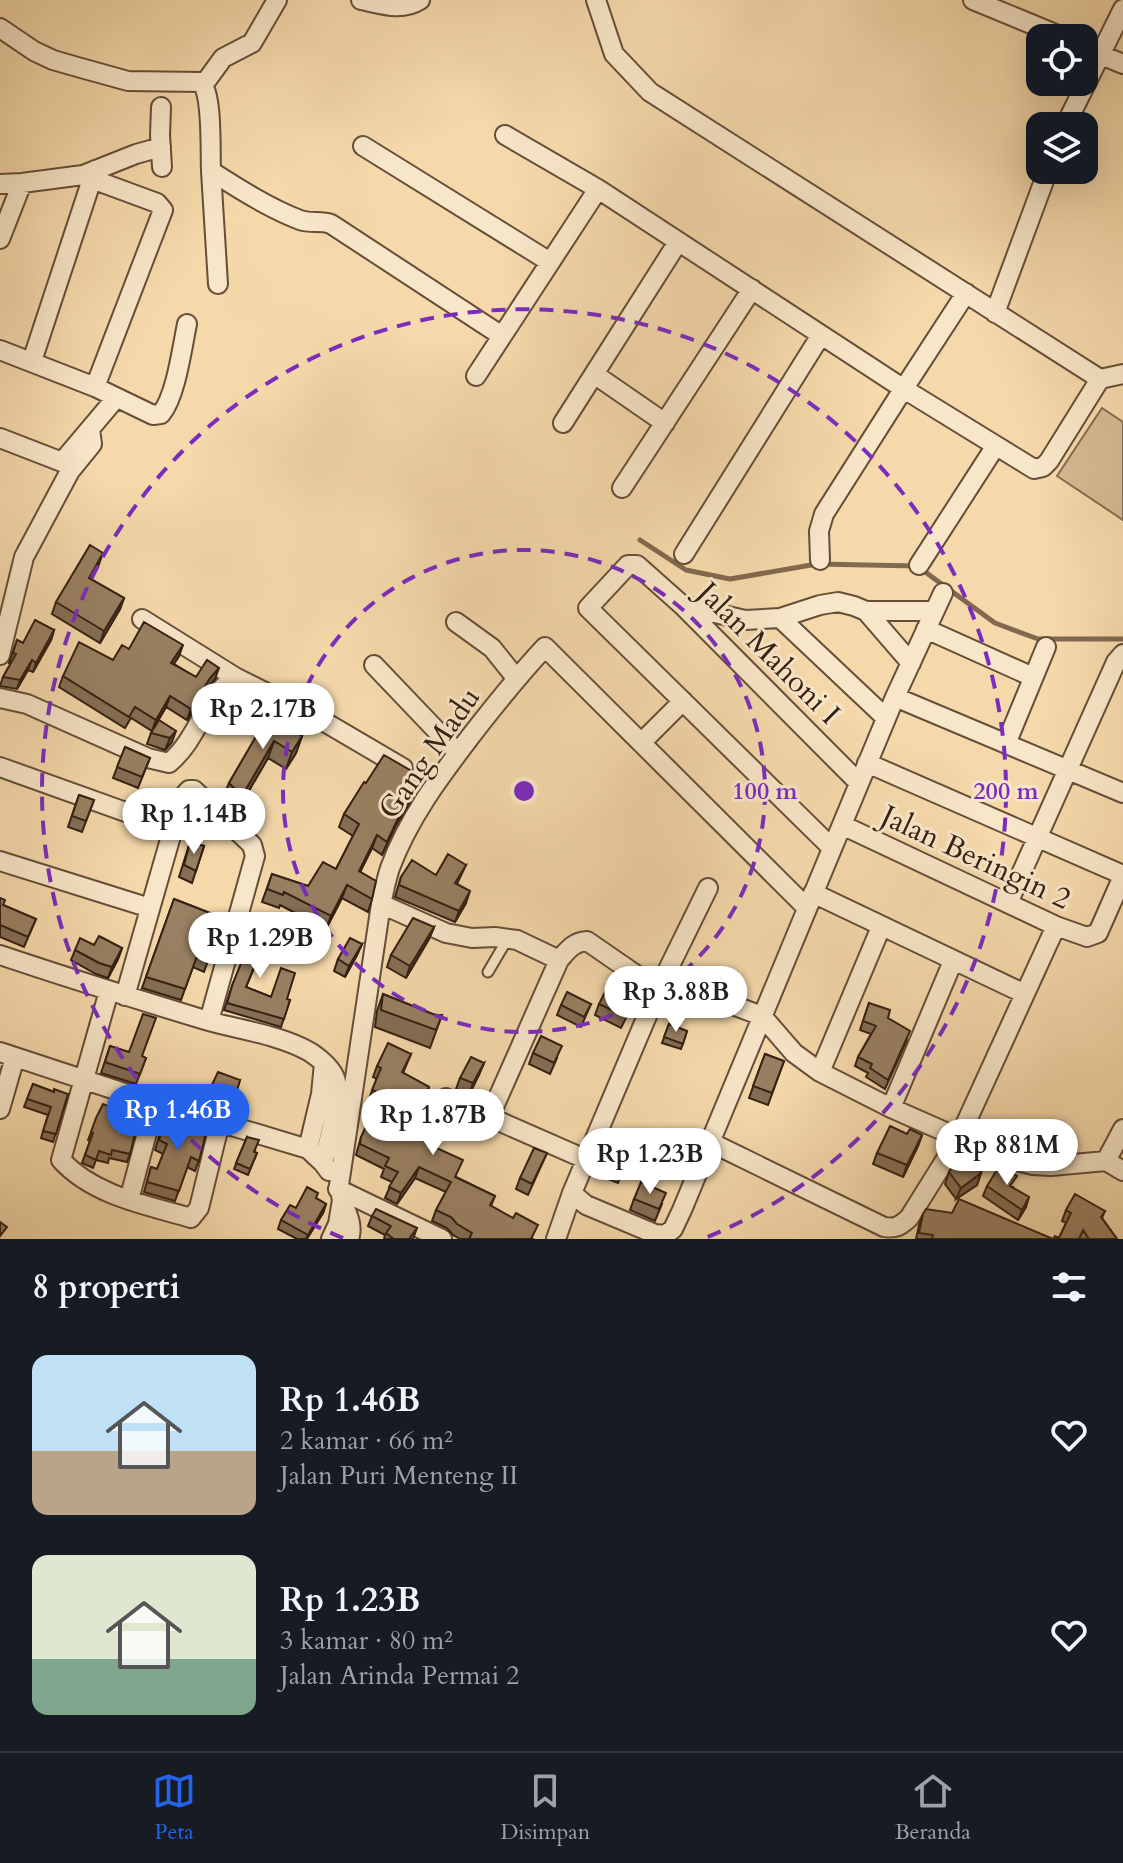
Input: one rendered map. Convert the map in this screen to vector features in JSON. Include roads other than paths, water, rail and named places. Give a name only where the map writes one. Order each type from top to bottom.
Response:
[{"type":"street","points":[[202,83],[223,58],[252,43],[277,0]]},
{"type":"street","points":[[372,1],[398,8],[420,0]]},
{"type":"street","points":[[596,0],[614,54],[650,92],[1100,379],[1123,374]]},
{"type":"street","points":[[973,0],[1031,24]]},
{"type":"street","points":[[1098,44],[1123,9]]},
{"type":"street","points":[[0,28],[53,60],[128,81],[202,83]]},
{"type":"street","points":[[1098,54],[1123,64]]},
{"type":"street","points":[[202,83],[208,102],[218,284]]},
{"type":"street","points":[[161,107],[162,167]]},
{"type":"street","points":[[505,135],[598,189],[904,389],[1034,469],[1043,467],[1049,461],[1100,379]]},
{"type":"street","points":[[363,146],[550,262]]},
{"type":"street","points":[[32,361],[94,175],[136,154],[161,147]]},
{"type":"street","points":[[211,171],[297,219],[331,224],[502,336]]},
{"type":"street","points":[[0,184],[94,175],[157,203],[163,210],[95,387]]},
{"type":"street","points":[[0,239],[22,183]]},
{"type":"street","points":[[995,313],[1043,184]]},
{"type":"street","points":[[476,376],[598,189]]},
{"type":"street","points":[[563,423],[678,242]]},
{"type":"street","points":[[622,488],[752,289]]},
{"type":"street","points":[[820,560],[819,531],[824,514],[966,293]]},
{"type":"street","points":[[0,350],[95,387],[153,415],[161,414],[171,394],[187,324]]},
{"type":"street","points":[[684,554],[821,335]]},
{"type":"street","points":[[594,374],[665,423]]},
{"type":"street","points":[[0,438],[62,462],[116,398]]},
{"type":"street","points":[[0,655],[24,557],[70,471],[92,444],[90,429]]},
{"type":"street","points":[[919,565],[995,447]]},
{"type":"street","name":"Jalan Mahoni I","points":[[683,701],[588,608],[628,565],[637,565],[682,605],[859,783]]},
{"type":"street","points":[[572,1193],[586,1205],[655,1234],[665,1235],[673,1229],[886,718],[943,593]]},
{"type":"street","points":[[682,605],[745,620],[780,618],[838,602],[866,611],[930,620],[1033,677]]},
{"type":"street","points":[[866,611],[911,663]]},
{"type":"street","points":[[780,618],[886,718]]},
{"type":"street","points":[[142,619],[235,677],[323,721],[433,786]]},
{"type":"street","points":[[456,622],[492,648],[516,678]]},
{"type":"street","name":"Gang Madu","points":[[331,1239],[338,1224],[340,1191],[381,904],[389,871],[417,811],[516,678],[545,647],[642,742]]},
{"type":"street","points":[[1006,744],[1046,647]]},
{"type":"street","points":[[1008,903],[1066,770],[1116,662],[1123,654]]},
{"type":"street","points":[[374,665],[458,753]]},
{"type":"street","points":[[0,698],[27,704],[148,758],[169,763],[194,734],[217,693],[235,677]]},
{"type":"street","points":[[895,697],[1123,793]]},
{"type":"street","points":[[832,848],[683,701],[642,742],[810,900],[881,927],[1025,994]]},
{"type":"street","points":[[867,763],[1123,876]]},
{"type":"street","points":[[0,767],[173,829]]},
{"type":"street","points":[[209,1021],[255,856],[252,845],[194,790],[189,790],[173,829],[150,908],[85,1079],[61,1160],[100,1188],[191,1218],[197,1214],[220,1122]]},
{"type":"street","name":"Jalan Beringin 2","points":[[842,825],[1056,926],[1087,937],[1098,933],[1123,876]]},
{"type":"street","points":[[0,861],[150,908]]},
{"type":"street","points":[[556,1239],[585,1159],[661,985],[708,888]]},
{"type":"street","points":[[381,904],[446,933],[472,938],[508,938],[528,944],[559,960]]},
{"type":"street","points":[[710,1142],[884,1227],[900,1227],[909,1218],[959,1138],[1056,926]]},
{"type":"street","points":[[820,1072],[881,927]]},
{"type":"street","points":[[489,1118],[559,960],[572,945],[587,941],[661,985],[762,1016],[794,1053],[820,1072],[959,1138],[1033,1165],[1106,1161],[1123,1171]]},
{"type":"street","points":[[0,955],[209,1021],[284,1041],[309,1052],[324,1063],[335,1077],[337,1088],[323,1163]]},
{"type":"street","points":[[891,1108],[953,961]]},
{"type":"street","points":[[367,994],[389,1003]]},
{"type":"street","points":[[0,1109],[7,1055],[308,1149],[323,1163],[340,1191],[350,1220],[349,1239]]},
{"type":"street","points":[[308,1149],[321,1094],[324,1063]]},
{"type":"street","points":[[446,1098],[585,1159]]},
{"type":"street","points":[[129,1200],[155,1103]]},
{"type":"street","points":[[1106,1161],[1123,1129]]},
{"type":"street","points":[[340,1191],[442,1239]]},
{"type":"lane","points":[[488,972],[508,938]]},
{"type":"waterway","points":[[640,540],[686,570],[730,579],[817,564],[917,566],[995,623],[1038,639],[1123,639]]}]
